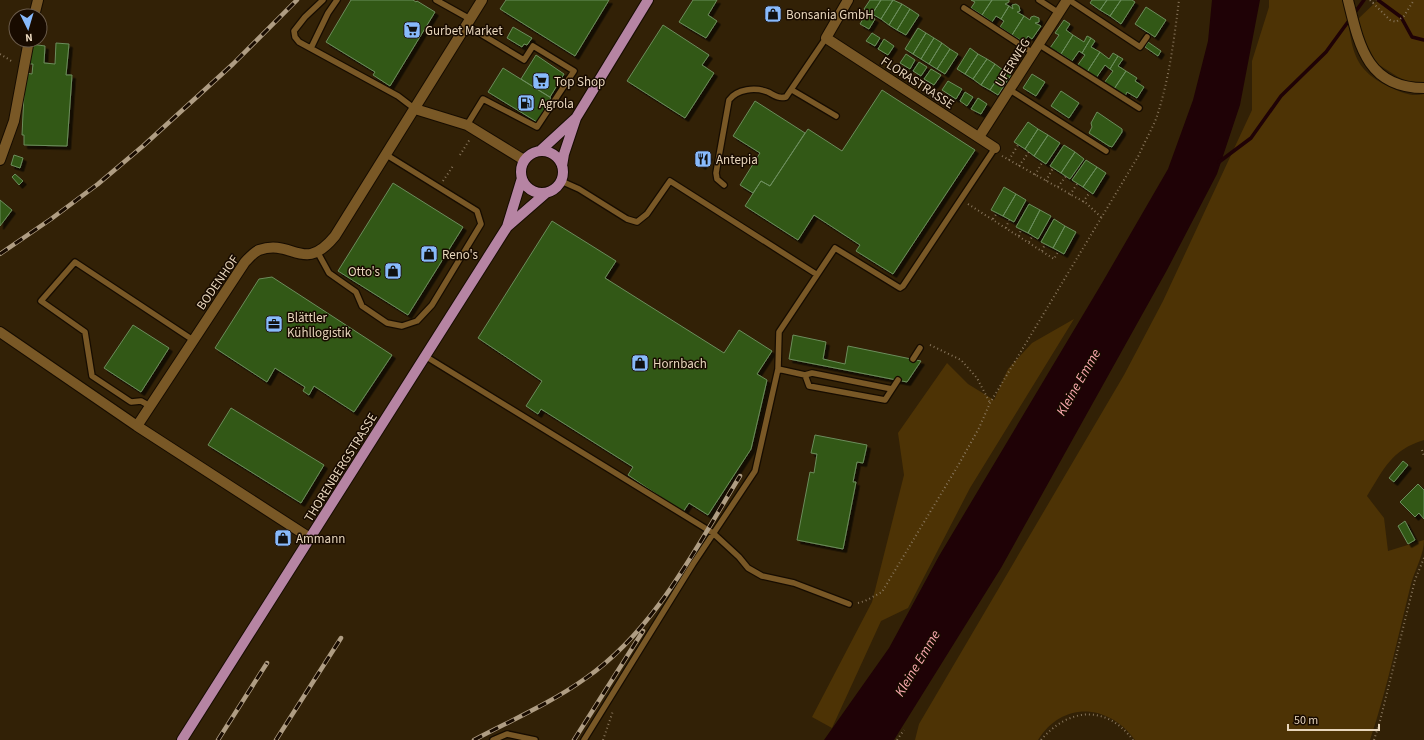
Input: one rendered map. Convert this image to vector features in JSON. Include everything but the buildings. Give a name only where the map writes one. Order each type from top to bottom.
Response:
[{"type":"main road","points":[[576,118],[540,151],[528,155],[524,160],[521,170],[522,178],[531,189],[537,192],[546,193],[557,187],[561,181],[564,154],[576,118],[648,0]]},
{"type":"main road","points":[[540,151],[552,153],[558,157],[562,166]]},
{"type":"main road","name":"THORENBERGSTRASSE","points":[[182,740],[507,227],[522,178]]},
{"type":"main road","name":"THORENBERGSTRASSE","points":[[507,227],[546,193]]},
{"type":"street","points":[[318,253],[324,249],[335,236],[482,0]]},
{"type":"street","points":[[826,38],[848,0]]},
{"type":"street","name":"UFERWEG","points":[[979,138],[1038,44],[1068,0]]},
{"type":"street","points":[[1348,1],[1364,56],[1377,72],[1398,85],[1424,88]]},
{"type":"street","name":"FLORASTRASSE","points":[[826,38],[994,149]]},
{"type":"street","points":[[0,160],[14,121],[27,48]]},
{"type":"street","points":[[415,109],[467,125],[524,160]]},
{"type":"street","name":"BODENHOF","points":[[137,426],[245,262],[258,251],[274,248],[301,254],[318,253]]},
{"type":"street","points":[[0,332],[137,426],[310,538]]},
{"type":"lane","points":[[323,0],[301,21],[294,31],[295,37],[299,42],[398,96],[415,109]]},
{"type":"lane","points":[[311,48],[328,13],[337,0]]},
{"type":"lane","points":[[436,0],[524,60],[534,46],[574,71],[537,127],[483,99],[467,125]]},
{"type":"lane","points":[[1040,0],[1059,13]]},
{"type":"lane","points":[[1068,0],[1140,47],[1147,37]]},
{"type":"lane","points":[[964,8],[1033,53]]},
{"type":"lane","points":[[724,185],[717,180],[716,174],[729,100],[734,93],[744,90],[766,91],[780,99],[786,98],[826,38]]},
{"type":"lane","points":[[1038,44],[1139,108]]},
{"type":"lane","points":[[792,90],[836,116]]},
{"type":"lane","points":[[1010,90],[1106,151]]},
{"type":"lane","points":[[584,740],[713,533],[755,471],[778,369],[779,332],[816,274],[836,248],[900,288],[994,149]]},
{"type":"lane","points":[[318,253],[328,273],[356,292],[362,306],[387,323],[402,326],[417,321],[432,305],[481,224],[478,212],[385,154]]},
{"type":"lane","points":[[561,181],[579,189],[627,219],[638,222],[647,214],[670,181],[816,274]]},
{"type":"lane","points":[[150,406],[141,401],[131,402],[92,376],[85,332],[41,301],[75,262],[193,340]]},
{"type":"lane","points":[[913,359],[920,348]]},
{"type":"lane","points":[[425,356],[713,533],[739,557],[748,568],[762,576],[794,583],[849,604]]},
{"type":"lane","points":[[778,369],[805,375],[812,373],[892,389]]},
{"type":"lane","points":[[805,375],[809,386],[885,400],[898,380]]},
{"type":"lane","points":[[493,740],[507,734],[535,740]]},
{"type":"path","points":[[849,604],[865,601],[882,592],[959,464],[979,428],[990,404],[1139,156],[1156,119],[1174,47],[1179,0]]},
{"type":"path","points":[[1373,1],[1390,20],[1396,22],[1400,21],[1414,0]]},
{"type":"path","points":[[0,54],[23,68]]},
{"type":"path","points":[[460,155],[470,139]]},
{"type":"path","points":[[1009,160],[1018,145]]},
{"type":"path","points":[[994,149],[1019,166],[1083,202],[1101,217]]},
{"type":"path","points":[[1019,166],[1029,152]]},
{"type":"path","points":[[1035,175],[1043,161]]},
{"type":"path","points":[[442,182],[453,166]]},
{"type":"path","points":[[1046,181],[1053,168]]},
{"type":"path","points":[[1058,187],[1066,176]]},
{"type":"path","points":[[1070,194],[1077,184]]},
{"type":"path","points":[[1083,202],[1090,192]]},
{"type":"path","points":[[960,199],[1054,259],[1058,252]]},
{"type":"path","points":[[993,219],[997,213]]},
{"type":"path","points":[[1006,228],[1009,220]]},
{"type":"path","points":[[1019,236],[1021,229]]},
{"type":"path","points":[[1029,242],[1033,236]]},
{"type":"path","points":[[1042,251],[1045,244]]},
{"type":"path","points":[[930,345],[961,360],[977,378],[990,404]]},
{"type":"path","points":[[1422,450],[1424,456]]},
{"type":"path","points":[[1374,740],[1416,580],[1424,558]]},
{"type":"path","points":[[1041,740],[1051,728],[1070,717],[1084,714],[1099,716],[1118,725],[1132,740]]},
{"type":"path","points":[[897,740],[903,731]]},
{"type":"shaded area","points":[[1269,0],[1343,0],[1354,52],[1366,71],[1377,80],[1392,88],[1412,95],[1424,94],[1424,440],[1413,444],[1396,455],[1384,469],[1367,496],[1384,518],[1388,551],[1424,540],[1424,546],[1411,584],[1387,682],[1370,740],[1135,740],[1124,728],[1112,719],[1099,714],[1086,712],[1073,713],[1060,718],[1048,727],[1038,740],[915,740],[919,724],[1124,375],[1163,301],[1252,110],[1252,61],[1269,7]]},
{"type":"shaded area","points":[[1378,0],[1424,0],[1424,82],[1411,83],[1398,77],[1373,61],[1364,42],[1358,19]]},
{"type":"shaded area","points":[[1074,319],[970,488],[908,608],[881,621],[832,728],[812,717],[872,602],[904,475],[898,433],[947,363],[968,384],[994,400],[1008,369],[1032,343]]},
{"type":"water","name":"Kleine Emme","points":[[1212,0],[1260,0],[1240,105],[1217,174],[1167,270],[1001,568],[894,740],[824,740],[889,648],[939,556],[1102,283],[1168,169],[1193,100],[1208,41]]},
{"type":"waterway","points":[[1219,162],[1251,138],[1281,96],[1326,52],[1364,0]]},
{"type":"waterway","points":[[1378,0],[1401,17],[1412,37],[1424,40]]},
{"type":"railway","points":[[0,254],[98,184],[143,146],[233,64],[297,0]]},
{"type":"railway","points":[[474,740],[531,711],[573,687],[611,658],[633,636],[673,585],[740,476]]},
{"type":"railway","points":[[574,740],[643,631]]},
{"type":"railway","points":[[276,740],[341,638]]},
{"type":"railway","points":[[218,740],[267,663]]},
{"type":"place","name":"Bonsania GmbH","points":[[773,14]]},
{"type":"place","name":"Gurbet Market","points":[[412,30]]},
{"type":"place","name":"Top Shop","points":[[541,81]]},
{"type":"place","name":"Agrola","points":[[526,103]]},
{"type":"place","name":"Antepia","points":[[703,159]]},
{"type":"place","name":"Reno's","points":[[429,254]]},
{"type":"place","name":"Otto's","points":[[393,271]]},
{"type":"place","name":"Blättler Kühllogistik","points":[[274,324]]},
{"type":"place","name":"Hornbach","points":[[640,363]]},
{"type":"place","name":"Ammann","points":[[283,538]]}]
